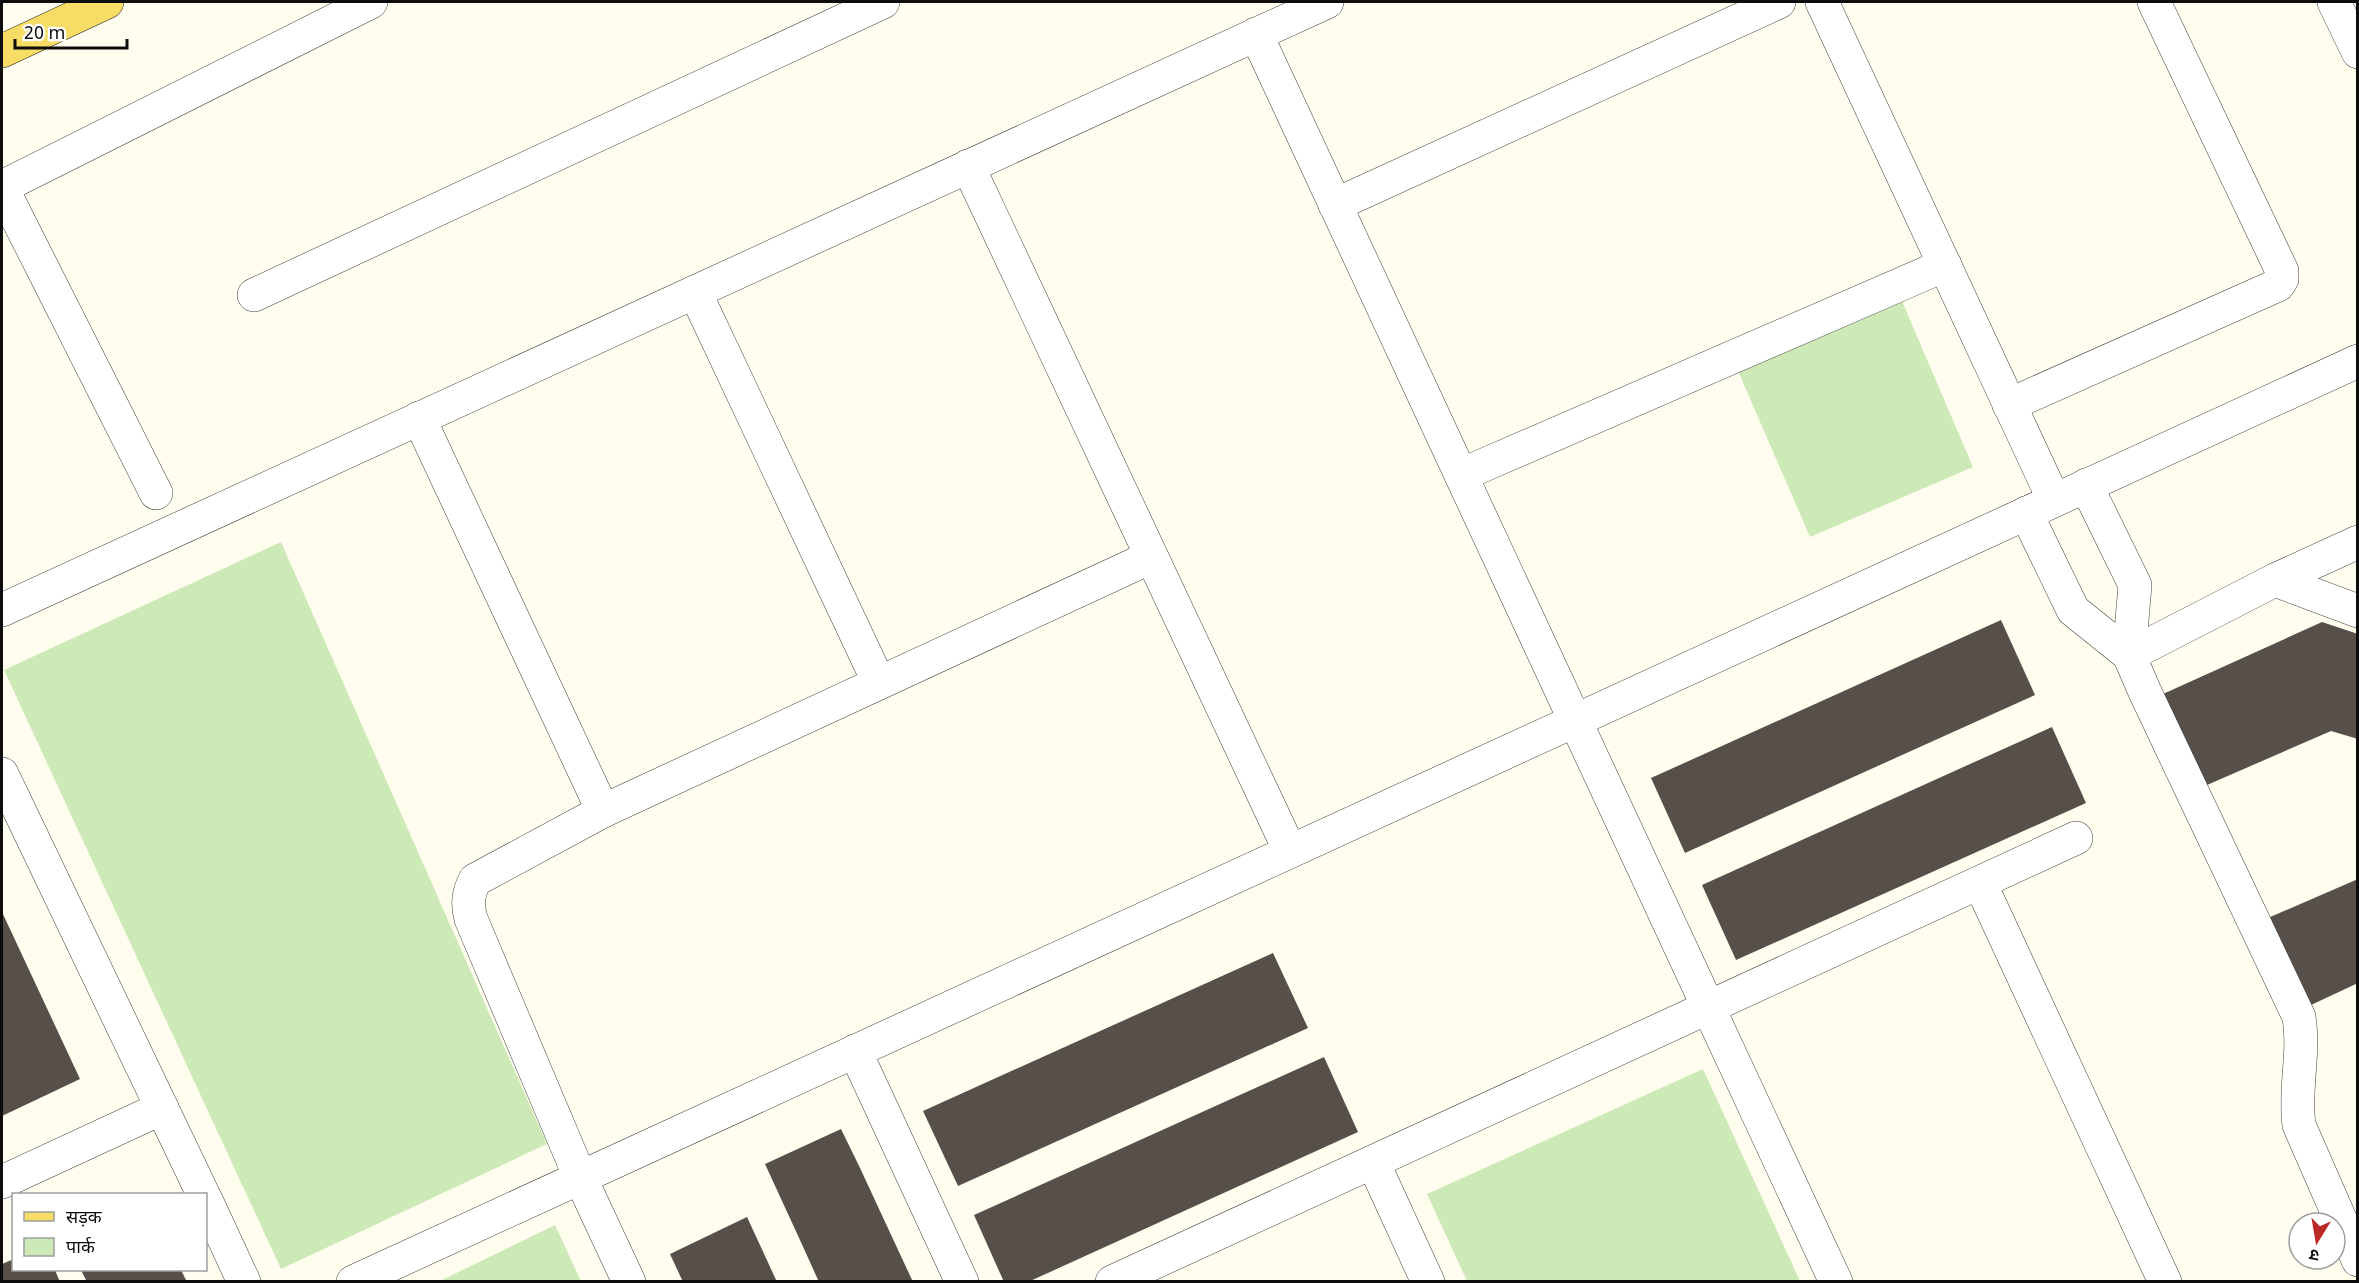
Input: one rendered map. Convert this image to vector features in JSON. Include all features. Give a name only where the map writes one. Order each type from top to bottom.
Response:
[{"type":"main road","points":[[2,51],[108,2]]},
{"type":"street","points":[[156,493],[2,188],[371,2]]},
{"type":"street","points":[[254,295],[883,2]]},
{"type":"street","points":[[2,610],[1327,2]]},
{"type":"street","points":[[1335,205],[1779,2]]},
{"type":"street","points":[[1822,2],[2009,405],[2073,610],[2129,655],[2299,1017],[2303,1039],[2297,1107],[2299,1125],[2358,1260]]},
{"type":"street","points":[[2009,405],[2278,285],[2282,279],[2282,271],[2154,2]]},
{"type":"street","points":[[2334,2],[2358,52]]},
{"type":"street","points":[[1256,34],[1836,1281]]},
{"type":"street","points":[[968,166],[1290,851]]},
{"type":"street","points":[[1461,475],[1945,266]]},
{"type":"street","points":[[695,292],[879,683]]},
{"type":"street","points":[[352,1281],[2358,361]]},
{"type":"street","points":[[419,418],[603,811]]},
{"type":"street","points":[[2086,486],[2135,585],[2129,655]]},
{"type":"street","points":[[2129,655],[2275,580],[2358,542]]},
{"type":"street","points":[[629,1281],[580,1177],[471,919],[468,905],[469,892],[475,880],[603,811],[1152,557]]},
{"type":"street","points":[[2275,580],[2358,611]]},
{"type":"street","points":[[2,774],[203,1193]]},
{"type":"street","points":[[1112,1281],[1153,1273],[1373,1162],[2076,838]]},
{"type":"street","points":[[1980,883],[2165,1281]]},
{"type":"street","points":[[855,1051],[962,1281]]},
{"type":"street","points":[[2,1182],[162,1108]]},
{"type":"street","points":[[1373,1162],[1428,1281]]},
{"type":"street","points":[[207,1202],[244,1281]]},
{"type":"green space","points":[[1902,301],[1973,467],[1810,537],[1738,371]]},
{"type":"green space","points":[[281,542],[547,1144],[281,1269],[4,670]]},
{"type":"green space","points":[[1703,1069],[1800,1281],[1467,1281],[1427,1194]]},
{"type":"green space","points":[[555,1225],[581,1281],[440,1281]]},
{"type":"building","points":[[2001,620],[2035,695],[1685,853],[1651,778]]},
{"type":"building","points":[[2322,622],[2358,634],[2358,739],[2331,731],[2207,785],[2163,694]]},
{"type":"building","points":[[2052,727],[2086,803],[1736,960],[1702,885]]},
{"type":"building","points":[[2358,879],[2358,983],[2311,1005],[2268,918]]},
{"type":"building","points":[[2,912],[80,1079],[2,1116]]},
{"type":"building","points":[[1273,953],[1308,1028],[958,1186],[923,1111]]},
{"type":"building","points":[[1324,1057],[1358,1132],[1028,1282],[1004,1282],[974,1215]]},
{"type":"building","points":[[841,1129],[913,1282],[819,1282],[765,1164]]},
{"type":"building","points":[[747,1217],[777,1282],[683,1282],[670,1254]]},
{"type":"building","points":[[12,1260],[12,1271],[55,1271],[60,1282],[2,1282],[2,1264]]},
{"type":"building","points":[[82,1271],[182,1271],[187,1282],[87,1282]]}]
